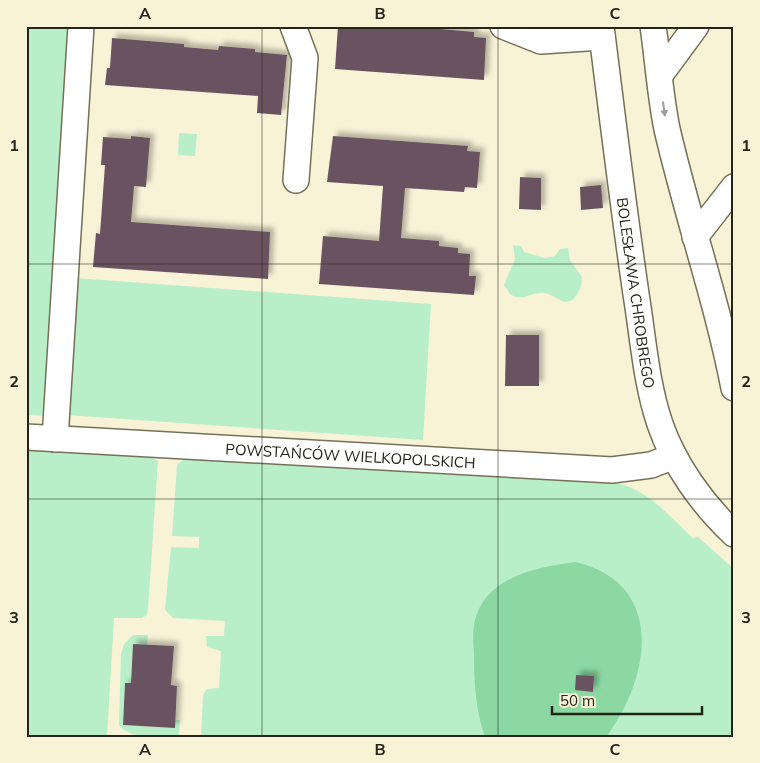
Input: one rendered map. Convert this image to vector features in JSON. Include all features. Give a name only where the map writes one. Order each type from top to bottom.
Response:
[{"type":"street","points":[[55,439],[82,26]]},
{"type":"street","points":[[293,26],[305,58],[296,180]]},
{"type":"street","points":[[503,26],[541,41],[601,32]]},
{"type":"street","points":[[653,26],[667,127],[695,237],[728,317],[734,388]]},
{"type":"street","points":[[660,75],[696,26]]},
{"type":"street","name":"BOLESŁAWA CHROBREGO","points":[[601,32],[625,221],[650,384],[660,424],[674,456],[688,479],[734,534]]},
{"type":"street","points":[[695,237],[734,186]]},
{"type":"street","name":"POWSTAŃCÓW WIELKOPOLSKICH","points":[[26,437],[612,470],[651,465],[674,456]]},
{"type":"green space","points":[[26,26],[69,26],[61,216],[56,220],[55,229],[59,233],[49,416],[26,415]]},
{"type":"green space","points":[[179,133],[197,134],[195,156],[178,155]]},
{"type":"green space","points":[[513,245],[521,246],[524,252],[545,258],[555,256],[560,249],[568,248],[570,260],[582,277],[582,282],[576,296],[567,302],[545,293],[521,297],[510,294],[504,285],[515,259]]},
{"type":"green space","points":[[75,278],[431,304],[423,440],[66,415]]},
{"type":"green space","points":[[26,450],[150,457],[158,461],[147,615],[142,618],[114,618],[107,737],[26,737]]},
{"type":"green space","points":[[184,459],[621,484],[642,493],[694,539],[697,536],[734,569],[734,737],[201,737],[203,695],[207,689],[219,688],[221,651],[207,647],[206,636],[224,636],[225,621],[173,618],[165,610],[171,547],[199,548],[199,537],[172,536],[177,465]]},
{"type":"green space","points":[[576,562],[605,573],[625,590],[637,611],[642,635],[640,661],[633,687],[621,713],[606,737],[485,737],[476,697],[474,677],[473,634],[479,610],[487,596],[512,578],[544,567]]},
{"type":"green space","points":[[133,635],[148,635],[147,645],[133,644],[131,683],[125,683],[123,725],[175,728],[175,720],[180,720],[179,735],[177,736],[154,737],[137,735],[123,730],[119,725],[121,654],[124,644]]},
{"type":"building","points":[[338,26],[407,26],[474,32],[474,37],[486,38],[484,80],[335,69]]},
{"type":"building","points":[[112,38],[184,44],[184,47],[218,50],[219,46],[255,49],[255,52],[287,55],[281,115],[257,113],[258,96],[105,85],[107,68],[110,68]]},
{"type":"building","points":[[131,136],[150,138],[146,187],[134,186],[131,222],[270,232],[268,279],[93,267],[96,233],[100,234],[105,165],[101,165],[103,137],[131,139]]},
{"type":"building","points":[[333,136],[468,146],[467,151],[480,152],[477,188],[465,187],[464,192],[405,188],[401,238],[439,241],[439,246],[458,248],[458,253],[470,254],[469,276],[476,276],[474,295],[319,284],[323,236],[379,241],[383,186],[327,182]]},
{"type":"building","points":[[520,177],[541,178],[541,210],[519,209]]},
{"type":"building","points":[[601,185],[603,208],[581,210],[580,187]]},
{"type":"building","points":[[506,335],[539,335],[539,386],[505,386]]},
{"type":"building","points":[[133,644],[174,646],[171,685],[177,686],[175,728],[123,725],[125,683],[131,683]]},
{"type":"building","points":[[576,675],[594,676],[593,692],[575,690]]}]
